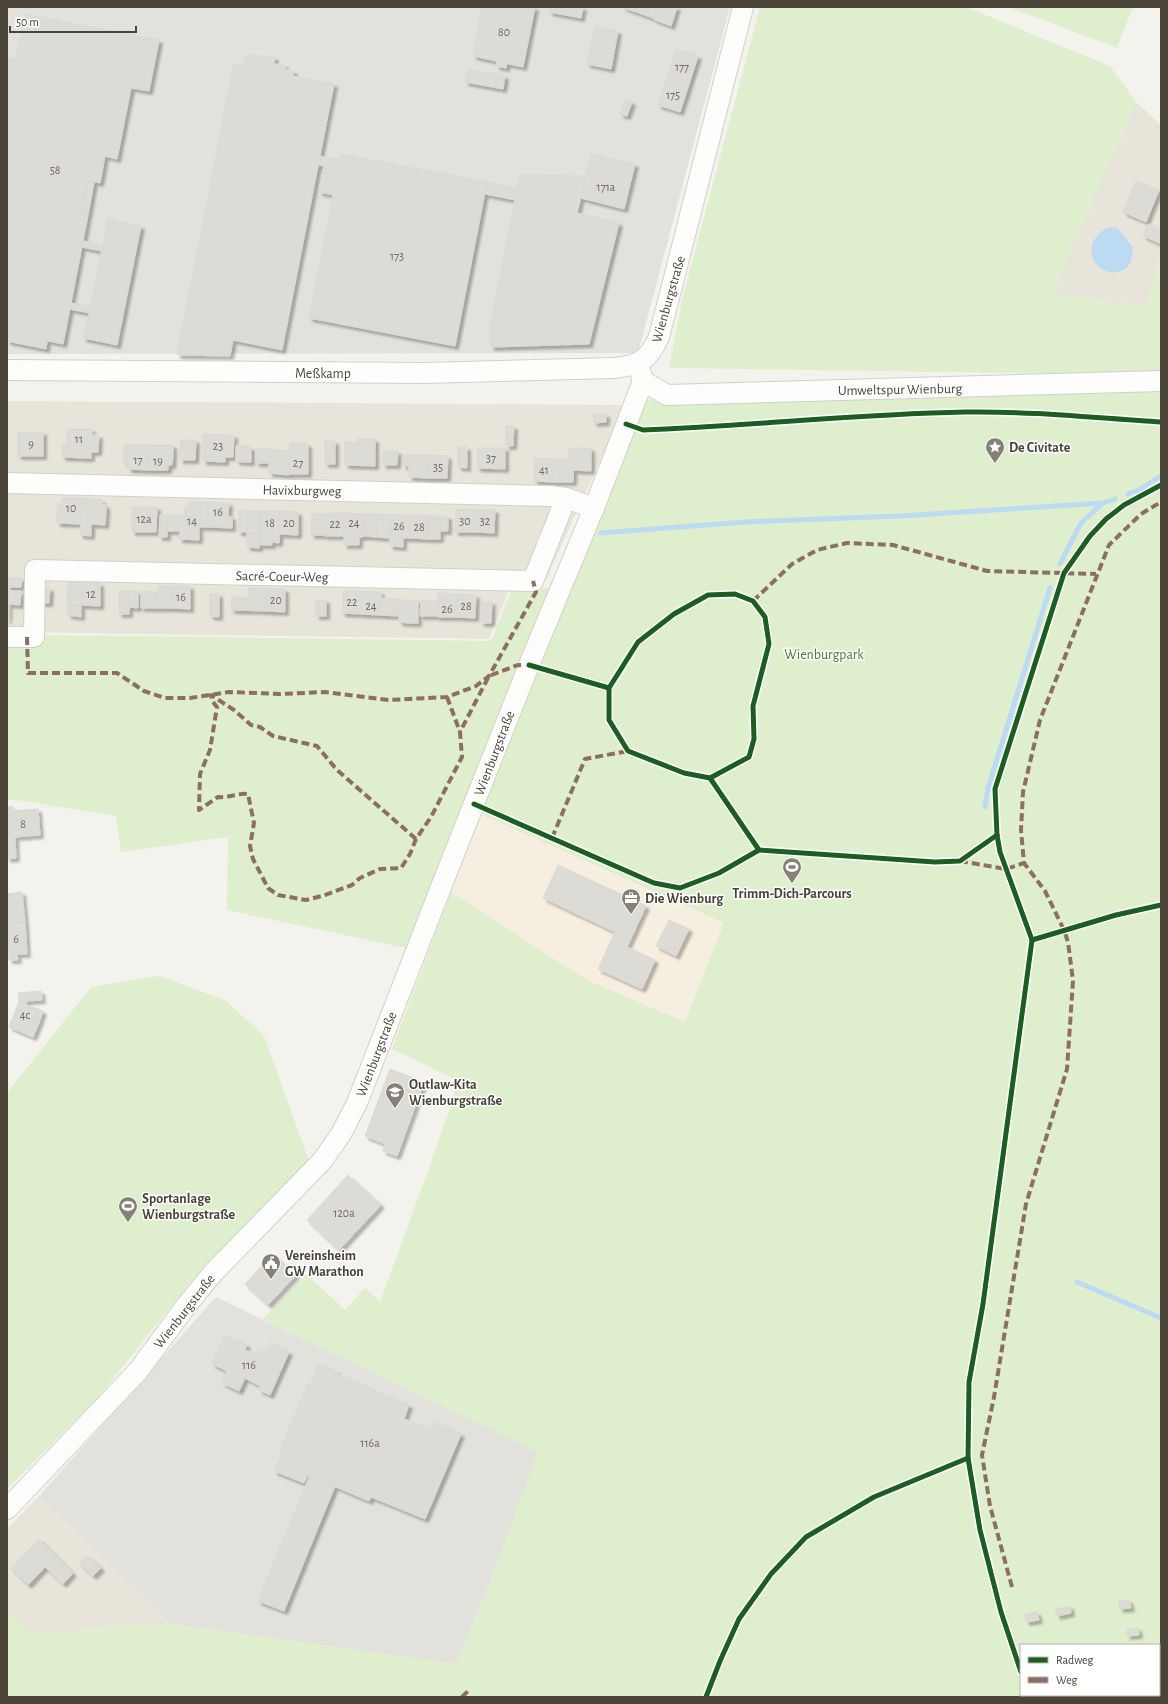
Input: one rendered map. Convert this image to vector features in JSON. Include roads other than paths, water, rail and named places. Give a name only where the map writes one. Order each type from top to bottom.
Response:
[{"type":"street","name":"Wienburgstraße","points":[[7,1509],[138,1371],[199,1289],[241,1243],[322,1161],[341,1134],[357,1103],[529,664],[594,508],[640,373],[647,358],[654,349],[661,332],[743,7]]},
{"type":"street","name":"Meßkamp","points":[[7,370],[424,373],[614,368],[640,373]]},
{"type":"street","name":"Umweltspur Wienburg","points":[[640,373],[667,395],[1161,381]]},
{"type":"street","name":"Havixburgweg","points":[[7,483],[550,496],[566,498],[594,508]]},
{"type":"street","name":"Sacré-Coeur-Weg","points":[[7,636],[34,637],[35,570],[533,581],[566,498]]},
{"type":"water","points":[[1109,227],[1117,228],[1133,247],[1132,258],[1129,265],[1118,272],[1109,272],[1101,268],[1095,262],[1091,254],[1092,244],[1098,235]]},
{"type":"waterway","points":[[1128,494],[1139,490],[1161,476]]},
{"type":"waterway","points":[[601,533],[745,522],[900,516],[1103,503],[1115,499]]},
{"type":"waterway","points":[[1060,564],[1081,523],[1103,503]]},
{"type":"waterway","points":[[985,807],[988,788],[1050,588]]},
{"type":"waterway","points":[[1077,1282],[1161,1318]]},
{"type":"place","name":"De Civitate","points":[[995,464]]},
{"type":"place","name":"Trimm-Dich-Parcours","points":[[792,884]]},
{"type":"place","name":"Die Wienburg","points":[[631,915]]},
{"type":"place","name":"Outlaw-Kita Wienburgstraße","points":[[395,1109]]},
{"type":"place","name":"Sportanlage Wienburgstraße","points":[[128,1223]]},
{"type":"place","name":"Vereinsheim GW Marathon","points":[[271,1280]]},
{"type":"park label","name":"Wienburgpark","points":[[824,654]]}]
